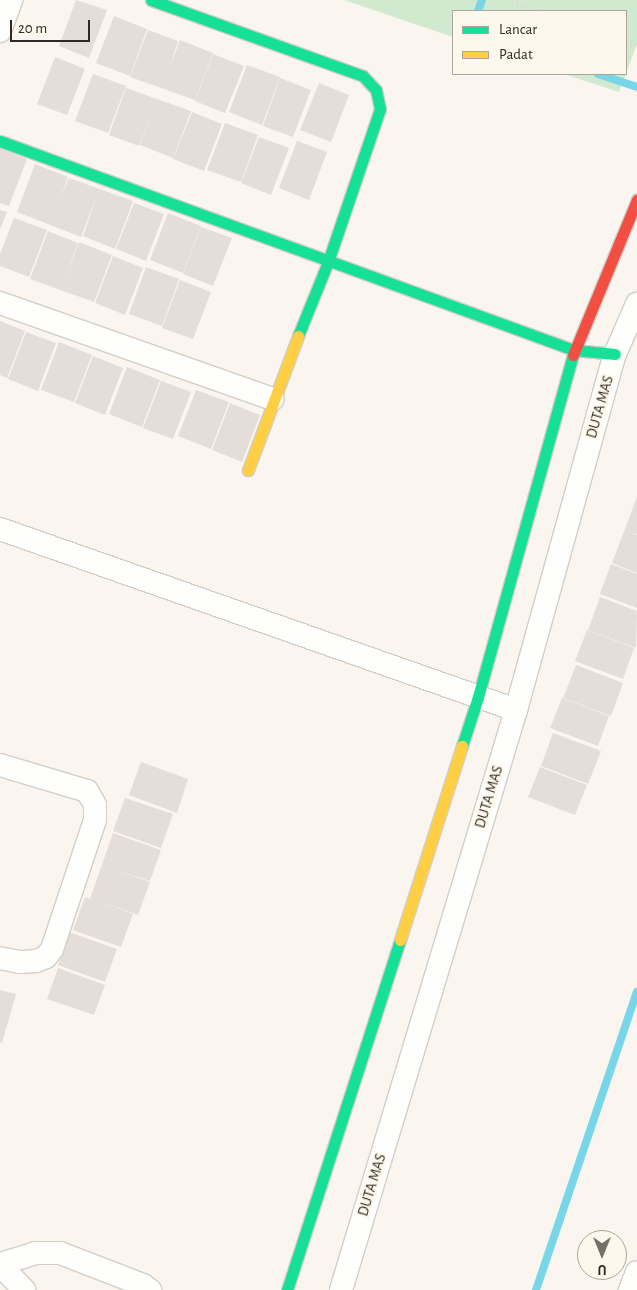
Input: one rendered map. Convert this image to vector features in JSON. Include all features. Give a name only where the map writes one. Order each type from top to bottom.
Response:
[{"type":"street","points":[[0,31],[11,0]]},
{"type":"street","points":[[151,0],[363,76],[376,90],[380,109],[328,262],[273,399],[248,470]]},
{"type":"street","points":[[0,141],[574,350],[615,354]]},
{"type":"street","points":[[287,1290],[478,696],[574,350],[637,200]]},
{"type":"street","points":[[0,303],[273,399]]},
{"type":"street","name":"DUTA MAS","points":[[341,1290],[516,710],[615,354],[637,304]]},
{"type":"street","points":[[0,530],[516,710]]},
{"type":"street","points":[[0,765],[87,791],[95,805],[95,820],[52,949],[46,957],[36,961],[20,962],[0,958]]},
{"type":"street","points":[[24,1290],[0,1265],[35,1253],[60,1253],[143,1285],[150,1290]]},
{"type":"street","points":[[630,1290],[637,1272]]},
{"type":"path","points":[[507,0],[536,10]]},
{"type":"green space","points":[[344,0],[637,0],[637,44],[627,70],[627,10],[452,10],[452,37]]},
{"type":"green space","points":[[567,75],[626,75],[619,92]]},
{"type":"building","points":[[76,0],[107,10],[89,58],[59,46]]},
{"type":"building","points":[[114,16],[147,29],[130,76],[96,63]]},
{"type":"building","points":[[148,30],[178,41],[170,67],[180,40],[213,53],[195,100],[130,77]]},
{"type":"building","points":[[213,54],[244,66],[225,113],[195,101]]},
{"type":"building","points":[[55,57],[85,69],[67,115],[37,104]]},
{"type":"building","points":[[247,65],[280,77],[262,125],[229,112]]},
{"type":"building","points":[[93,74],[126,86],[108,133],[75,121]]},
{"type":"building","points":[[280,78],[311,90],[293,137],[263,126]]},
{"type":"building","points":[[319,83],[349,95],[331,142],[300,130]]},
{"type":"building","points":[[126,88],[191,111],[173,158],[140,145],[154,108],[139,146],[109,135]]},
{"type":"building","points":[[192,112],[222,124],[204,171],[173,159]]},
{"type":"building","points":[[225,123],[258,135],[241,182],[207,170]]},
{"type":"building","points":[[259,137],[289,148],[271,195],[241,183]]},
{"type":"building","points":[[297,141],[327,152],[309,200],[279,188]]},
{"type":"building","points":[[0,148],[27,159],[9,206],[0,203]]},
{"type":"building","points":[[35,164],[68,177],[61,198],[69,178],[133,201],[115,249],[83,236],[98,193],[81,237],[17,212]]},
{"type":"building","points":[[134,203],[164,214],[146,261],[116,249]]},
{"type":"building","points":[[0,210],[7,212],[0,229]]},
{"type":"building","points":[[168,213],[201,226],[183,273],[150,260]]},
{"type":"building","points":[[14,218],[47,230],[29,277],[0,266],[0,254]]},
{"type":"building","points":[[201,227],[232,238],[213,286],[183,274]]},
{"type":"building","points":[[48,231],[78,243],[63,286],[79,242],[112,255],[94,302],[30,279]]},
{"type":"building","points":[[113,256],[143,268],[125,315],[95,303]]},
{"type":"building","points":[[146,267],[179,279],[162,326],[129,314]]},
{"type":"building","points":[[180,280],[211,292],[193,339],[162,328]]},
{"type":"building","points":[[0,321],[25,331],[7,378],[0,375]]},
{"type":"building","points":[[26,332],[56,343],[38,391],[8,379]]},
{"type":"building","points":[[59,342],[92,355],[74,402],[41,390]]},
{"type":"building","points":[[93,356],[123,368],[105,415],[75,403]]},
{"type":"building","points":[[127,367],[160,380],[142,427],[109,414]]},
{"type":"building","points":[[161,381],[191,392],[173,439],[143,428]]},
{"type":"building","points":[[196,390],[229,402],[211,449],[178,436]]},
{"type":"building","points":[[230,403],[260,415],[242,462],[212,450]]},
{"type":"building","points":[[637,497],[637,534],[629,532],[637,535],[637,573],[612,563]]},
{"type":"building","points":[[611,564],[637,574],[637,608],[600,594]]},
{"type":"building","points":[[600,597],[637,611],[636,648],[588,630]]},
{"type":"building","points":[[587,630],[634,648],[623,679],[575,661]]},
{"type":"building","points":[[576,665],[623,683],[611,716],[563,698]]},
{"type":"building","points":[[562,698],[609,716],[598,746],[550,728]]},
{"type":"building","points":[[553,733],[601,751],[588,784],[541,766]]},
{"type":"building","points":[[141,762],[188,779],[177,813],[129,795]]},
{"type":"building","points":[[540,767],[587,785],[575,815],[528,797]]},
{"type":"building","points":[[125,798],[173,814],[161,848],[113,831]]},
{"type":"building","points":[[113,833],[161,850],[150,881],[116,870],[150,882],[138,915],[97,900],[133,914],[121,947],[73,930],[85,897],[90,899]]},
{"type":"building","points":[[69,932],[117,949],[105,982],[58,965]]},
{"type":"building","points":[[58,968],[105,985],[94,1015],[47,999]]},
{"type":"building","points":[[0,990],[16,994],[2,1043],[0,1042]]},
{"type":"waterway","points":[[478,10],[482,0]]},
{"type":"waterway","points":[[601,75],[637,87]]},
{"type":"waterway","points":[[536,1290],[637,992]]},
{"type":"traffic: fast","points":[[151,0],[363,76],[376,90],[380,109],[328,262],[298,336]]},
{"type":"traffic: fast","points":[[0,141],[574,350],[615,354]]},
{"type":"traffic: fast","points":[[462,746],[478,697],[573,355]]},
{"type":"traffic: fast","points":[[287,1290],[400,940]]},
{"type":"traffic: slow","points":[[248,470],[298,336]]},
{"type":"traffic: slow","points":[[400,940],[462,746]]},
{"type":"traffic: jam","points":[[573,355],[637,200]]}]
